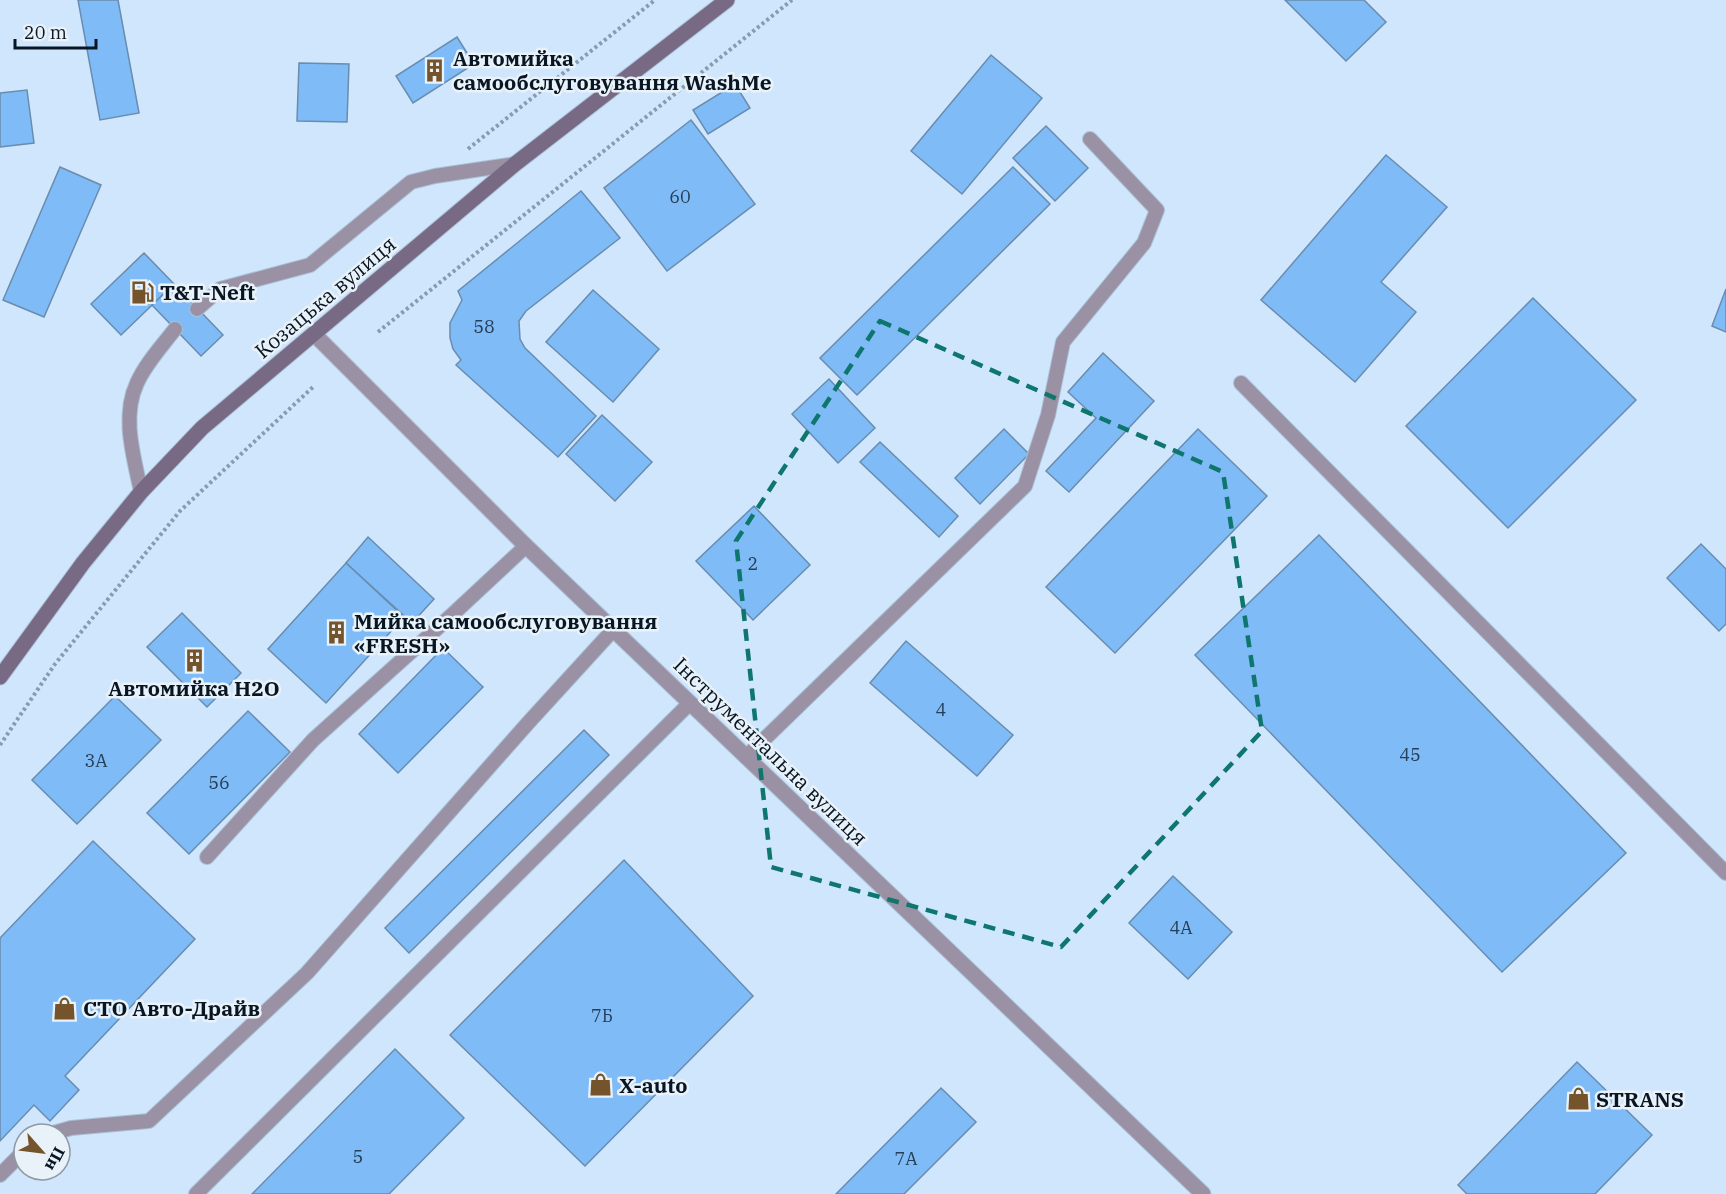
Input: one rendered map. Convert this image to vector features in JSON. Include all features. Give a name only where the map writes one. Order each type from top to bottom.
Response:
[{"type":"main road","name":"Козацька вулиця","points":[[0,677],[83,563],[141,492],[202,428],[515,164],[727,0]]},
{"type":"street","name":"Інструментальна вулиця","points":[[314,334],[526,546],[1203,1194]]},
{"type":"lane","points":[[746,757],[1025,486],[1048,416],[1063,342],[1144,243],[1157,210],[1090,139]]},
{"type":"lane","points":[[197,309],[220,289],[310,265],[411,182],[435,176],[515,164]]},
{"type":"lane","points":[[141,492],[130,440],[130,408],[137,383],[175,329]]},
{"type":"lane","points":[[1241,383],[1726,873]]},
{"type":"lane","points":[[207,857],[313,740],[453,615],[526,546]]},
{"type":"lane","points":[[72,1128],[149,1121],[307,973],[613,630]]},
{"type":"lane","points":[[196,1194],[690,703]]},
{"type":"lane","points":[[0,1175],[12,1163]]},
{"type":"path","points":[[435,176],[656,0]]},
{"type":"path","points":[[378,332],[792,0]]},
{"type":"path","points":[[0,745],[55,664],[180,511],[313,387]]},
{"type":"highlighted area","points":[[880,321],[1223,472],[1262,731],[1061,947],[771,867],[736,541]]},
{"type":"building","points":[[78,0],[118,0],[139,113],[100,120]]},
{"type":"building","points":[[1285,0],[1364,0],[1386,22],[1346,61]]},
{"type":"building","name":"Автомийка самообслуговування WashMe","points":[[457,37],[474,64],[413,103],[396,76]]},
{"type":"building","points":[[991,55],[1042,98],[962,194],[911,151]]},
{"type":"building","points":[[299,63],[349,64],[347,122],[297,121]]},
{"type":"building","points":[[735,84],[750,108],[708,134],[693,110]]},
{"type":"building","points":[[27,90],[34,143],[0,147],[0,93]]},
{"type":"building","points":[[691,120],[755,204],[667,271],[604,188]]},
{"type":"building","points":[[1046,126],[1088,168],[1055,201],[1013,158]]},
{"type":"building","points":[[1386,155],[1447,207],[1381,282],[1416,312],[1355,382],[1261,300]]},
{"type":"building","points":[[60,167],[101,185],[44,317],[3,300]]},
{"type":"building","points":[[1013,167],[1050,204],[857,395],[820,358]]},
{"type":"building","points":[[581,191],[620,238],[526,311],[519,321],[520,339],[525,348],[596,416],[558,457],[456,365],[461,360],[453,349],[450,323],[462,300],[458,291]]},
{"type":"building","points":[[144,253],[174,284],[121,335],[91,304]]},
{"type":"building","points":[[174,284],[223,335],[201,356],[152,305]]},
{"type":"building","points":[[1726,289],[1726,332],[1712,326]]},
{"type":"building","points":[[593,290],[659,349],[613,402],[546,342]]},
{"type":"building","points":[[1533,298],[1636,400],[1508,528],[1406,426]]},
{"type":"building","points":[[1103,353],[1154,401],[1069,492],[1046,471],[1096,418],[1068,392]]},
{"type":"building","points":[[829,379],[875,428],[838,463],[792,414]]},
{"type":"building","points":[[602,415],[652,462],[615,501],[566,454]]},
{"type":"building","points":[[1004,429],[1029,454],[980,504],[955,478]]},
{"type":"building","points":[[1198,429],[1267,496],[1115,653],[1046,587]]},
{"type":"building","points":[[880,442],[958,516],[939,537],[860,462]]},
{"type":"building","points":[[754,506],[810,565],[753,620],[696,561]]},
{"type":"building","points":[[1319,535],[1626,853],[1502,972],[1195,655]]},
{"type":"building","points":[[368,537],[434,599],[412,623],[346,563]]},
{"type":"building","points":[[1701,544],[1726,569],[1726,624],[1719,631],[1667,578]]},
{"type":"building","name":"Мийка самообслуговування «FRESH»","points":[[346,563],[404,617],[326,703],[268,649]]},
{"type":"building","name":"Автомийка H2O","points":[[182,613],[241,673],[207,707],[147,647]]},
{"type":"building","points":[[906,641],[1013,735],[977,776],[870,683]]},
{"type":"building","points":[[443,648],[483,687],[398,773],[359,734]]},
{"type":"building","points":[[115,696],[161,740],[77,824],[32,780]]},
{"type":"building","points":[[248,711],[290,752],[189,854],[147,813]]},
{"type":"building","points":[[584,730],[609,755],[409,953],[385,928]]},
{"type":"building","name":"СТО Авто-Драйв","points":[[93,841],[195,939],[65,1076],[79,1090],[50,1121],[34,1105],[18,1122],[12,1122],[12,1128],[0,1141],[0,938]]},
{"type":"building","points":[[624,860],[753,996],[585,1166],[450,1035]]},
{"type":"building","points":[[1173,876],[1232,932],[1188,979],[1129,923]]},
{"type":"building","points":[[395,1049],[464,1118],[389,1194],[252,1194]]},
{"type":"building","name":"STRANS","points":[[1577,1062],[1652,1135],[1595,1194],[1467,1194],[1458,1185]]},
{"type":"building","points":[[941,1088],[976,1122],[904,1194],[836,1194]]},
{"type":"place","name":"Автомийка самообслуговування WashMe","points":[[435,70]]},
{"type":"place","name":"T&T-Neft","points":[[142,292]]},
{"type":"place","name":"Мийка самообслуговування «FRESH»","points":[[336,633]]},
{"type":"place","name":"Автомийка H2O","points":[[194,660]]},
{"type":"place","name":"СТО Авто-Драйв","points":[[65,1008]]},
{"type":"place","name":"X-auto","points":[[601,1085]]},
{"type":"place","name":"STRANS","points":[[1578,1099]]}]
